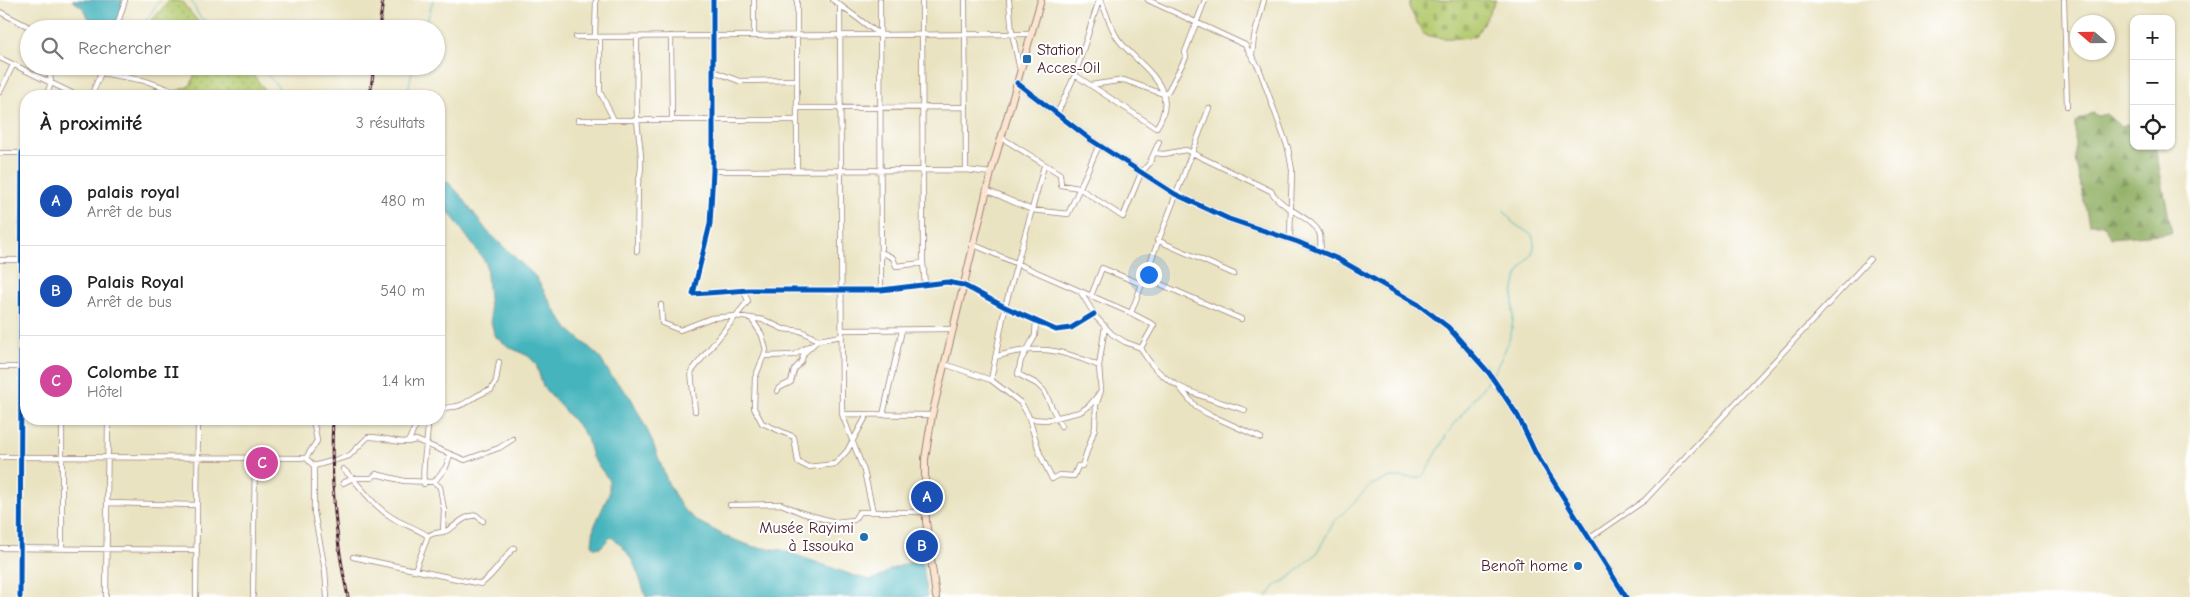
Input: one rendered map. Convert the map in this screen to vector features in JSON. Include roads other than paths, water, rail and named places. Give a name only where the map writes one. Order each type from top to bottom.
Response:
[{"type":"street","points":[[119,20],[125,0]]},
{"type":"street","points":[[596,0],[600,92],[614,120]]},
{"type":"street","points":[[713,0],[713,171],[710,224],[693,294],[744,291],[881,290],[947,282],[964,285],[1005,307],[1056,330],[1071,328],[1094,314]]},
{"type":"street","points":[[754,0],[754,36]]},
{"type":"street","points":[[797,0],[797,170]]},
{"type":"street","points":[[833,0],[880,35]]},
{"type":"street","points":[[880,0],[881,290]]},
{"type":"street","points":[[922,0],[923,262],[925,284]]},
{"type":"street","points":[[965,0],[966,170]]},
{"type":"street","points":[[1009,0],[1012,33],[1020,72]]},
{"type":"street","points":[[936,597],[926,512],[925,459],[932,415],[986,190],[1042,0]]},
{"type":"street","points":[[1057,114],[1075,75],[1100,0]]},
{"type":"street","points":[[1075,75],[1156,128],[1161,120],[1165,106],[1163,94],[1152,71],[1118,40],[1100,0]]},
{"type":"street","points":[[1148,0],[1244,45],[1258,68],[1288,148],[1292,170],[1290,239]]},
{"type":"street","points":[[1163,94],[1168,91],[1183,64],[1205,0]]},
{"type":"street","points":[[1251,57],[1254,37],[1264,0]]},
{"type":"street","points":[[2064,0],[2067,106]]},
{"type":"street","points":[[840,6],[842,414],[864,471],[873,512]]},
{"type":"street","points":[[0,12],[20,22]]},
{"type":"street","points":[[576,37],[1032,34]]},
{"type":"street","points":[[671,36],[672,120]]},
{"type":"street","points":[[637,37],[637,120],[640,142],[637,251]]},
{"type":"street","points":[[0,58],[20,68]]},
{"type":"street","points":[[0,92],[13,65]]},
{"type":"street","points":[[713,71],[739,81],[797,80]]},
{"type":"street","points":[[33,75],[64,90]]},
{"type":"street","points":[[48,90],[51,84],[50,75]]},
{"type":"street","points":[[94,90],[101,75]]},
{"type":"street","points":[[113,75],[146,81],[171,90]]},
{"type":"street","points":[[1091,85],[1124,80],[1163,94]]},
{"type":"street","points":[[1017,83],[1099,146],[1175,194],[1229,219],[1321,251],[1390,288],[1438,318],[1461,339],[1495,381],[1518,416],[1536,452],[1626,597]]},
{"type":"street","points":[[797,108],[966,107]]},
{"type":"street","points":[[1131,313],[1157,240],[1209,108]]},
{"type":"street","points":[[578,120],[797,120]]},
{"type":"street","points":[[1002,138],[1044,166],[1060,174],[1062,185],[1079,188],[1123,217],[1141,173],[1149,164],[1159,142]]},
{"type":"street","points":[[986,190],[1032,210],[1068,214],[1099,146]]},
{"type":"street","points":[[1154,153],[1164,154],[1186,150],[1271,191],[1279,203],[1309,221],[1320,234],[1321,251]]},
{"type":"street","points":[[0,153],[20,153]]},
{"type":"street","points":[[991,380],[1005,307],[1044,166]]},
{"type":"street","points":[[713,171],[966,170],[991,173]]},
{"type":"street","points":[[1157,240],[1234,274]]},
{"type":"street","points":[[972,244],[1131,313],[1154,325],[1141,348]]},
{"type":"street","points":[[881,252],[893,258],[896,266],[923,262]]},
{"type":"street","points":[[1590,538],[1645,500],[1870,259]]},
{"type":"street","points":[[0,260],[20,260]]},
{"type":"street","points":[[1091,296],[1102,268],[1141,284]]},
{"type":"street","points":[[1144,277],[1241,318]]},
{"type":"street","points":[[695,411],[691,372],[748,301],[744,291]]},
{"type":"street","points":[[1080,291],[1094,314],[1105,326],[1125,342],[1141,348],[1149,363],[1159,375],[1179,387],[1246,410]]},
{"type":"street","points":[[661,305],[662,323],[680,330],[711,318],[736,316],[764,320],[783,329],[801,331],[818,340]]},
{"type":"street","points":[[751,318],[762,335],[766,350],[754,378],[754,408],[762,423],[794,437],[798,462],[808,467],[835,464],[842,459],[867,414]]},
{"type":"street","points":[[1036,320],[1035,336],[1021,360],[1018,374],[1037,384],[1044,391],[1061,426]]},
{"type":"street","points":[[944,364],[991,380],[1021,402],[1029,419],[1040,454],[1052,479],[1059,475],[1074,476],[1078,466],[1082,466],[1095,428],[1096,406],[1101,391],[1099,366],[1105,326]]},
{"type":"street","points":[[842,330],[953,329]]},
{"type":"street","points":[[883,415],[902,330]]},
{"type":"street","points":[[764,356],[794,355],[818,340],[842,336]]},
{"type":"street","points":[[777,391],[778,388],[790,382],[794,370],[801,362],[804,353],[818,340]]},
{"type":"street","points":[[995,357],[1029,349],[1073,354],[1099,366]]},
{"type":"street","points":[[445,407],[459,406],[479,393],[491,390],[496,381],[499,362]]},
{"type":"street","points":[[0,367],[20,367]]},
{"type":"street","points":[[1179,387],[1202,411],[1261,438]]},
{"type":"street","points":[[1029,419],[1046,420],[1080,412],[1089,406],[1101,391]]},
{"type":"street","points":[[842,414],[932,415]]},
{"type":"street","points":[[20,597],[22,425]]},
{"type":"street","points":[[62,425],[62,548]]},
{"type":"street","points":[[106,597],[108,425]]},
{"type":"street","points":[[196,597],[198,425]]},
{"type":"street","points":[[306,458],[317,441],[314,425]]},
{"type":"street","points":[[408,442],[416,425]]},
{"type":"street","points":[[424,484],[422,469],[428,425]]},
{"type":"street","points":[[314,466],[349,456],[368,437],[382,436],[396,442],[416,440],[465,460],[499,448],[514,439]]},
{"type":"street","points":[[343,483],[353,478],[363,480],[372,478],[376,474],[424,484],[434,482],[446,467],[450,454]]},
{"type":"street","points":[[0,457],[306,458],[314,466],[314,512],[325,570],[327,597]]},
{"type":"street","points":[[253,597],[255,458]]},
{"type":"street","points":[[343,469],[353,478],[367,497],[392,518],[428,536]]},
{"type":"street","points":[[434,482],[440,487],[443,500],[443,532]]},
{"type":"street","points":[[107,503],[197,505]]},
{"type":"street","points":[[730,505],[781,504],[802,513],[835,522],[854,520],[859,512],[926,512]]},
{"type":"street","points":[[415,570],[428,536],[436,532],[443,532],[459,520],[471,516],[476,515],[483,521]]},
{"type":"street","points":[[0,548],[197,550]]},
{"type":"street","points":[[353,557],[481,584],[494,574],[500,563],[514,548]]},
{"type":"water","points":[[72,0],[125,0],[119,20],[90,20],[83,8]]},
{"type":"water","points":[[445,181],[462,197],[487,231],[536,277],[568,329],[598,355],[612,377],[631,398],[650,436],[668,483],[682,508],[697,521],[727,537],[754,547],[782,550],[871,580],[880,577],[889,570],[922,558],[927,597],[646,597],[634,564],[618,542],[611,537],[601,547],[595,548],[592,544],[594,527],[609,494],[609,480],[592,457],[587,438],[581,429],[543,387],[536,364],[528,356],[509,347],[495,336],[491,322],[486,263],[445,207]]},
{"type":"waterway","points":[[146,20],[161,0]]},
{"type":"waterway","points":[[191,0],[199,16],[204,20]]},
{"type":"waterway","points":[[427,20],[433,0]]},
{"type":"waterway","points":[[268,75],[281,90]]},
{"type":"waterway","points":[[408,90],[411,75]]},
{"type":"waterway","points":[[1493,374],[1511,333],[1513,295],[1518,275],[1534,247],[1532,235],[1513,223],[1504,210]]},
{"type":"waterway","points":[[1267,597],[1276,585],[1289,578],[1316,554],[1334,522],[1371,485],[1391,477],[1420,478],[1426,472],[1447,434],[1489,379]]},
{"type":"railway","points":[[380,20],[383,0]]},
{"type":"railway","points":[[371,90],[373,75]]},
{"type":"railway","points":[[333,425],[334,508],[348,597]]},
{"type":"place","name":"Station Acces-Oil","points":[[1027,59]]},
{"type":"place","name":"Colombe II","points":[[262,463]]},
{"type":"place","name":"palais royal","points":[[927,497]]},
{"type":"place","name":"Musée Rayimi à Issouka","points":[[864,537]]},
{"type":"place","name":"Palais Royal","points":[[922,546]]},
{"type":"place","name":"Benoît home","points":[[1578,566]]}]
